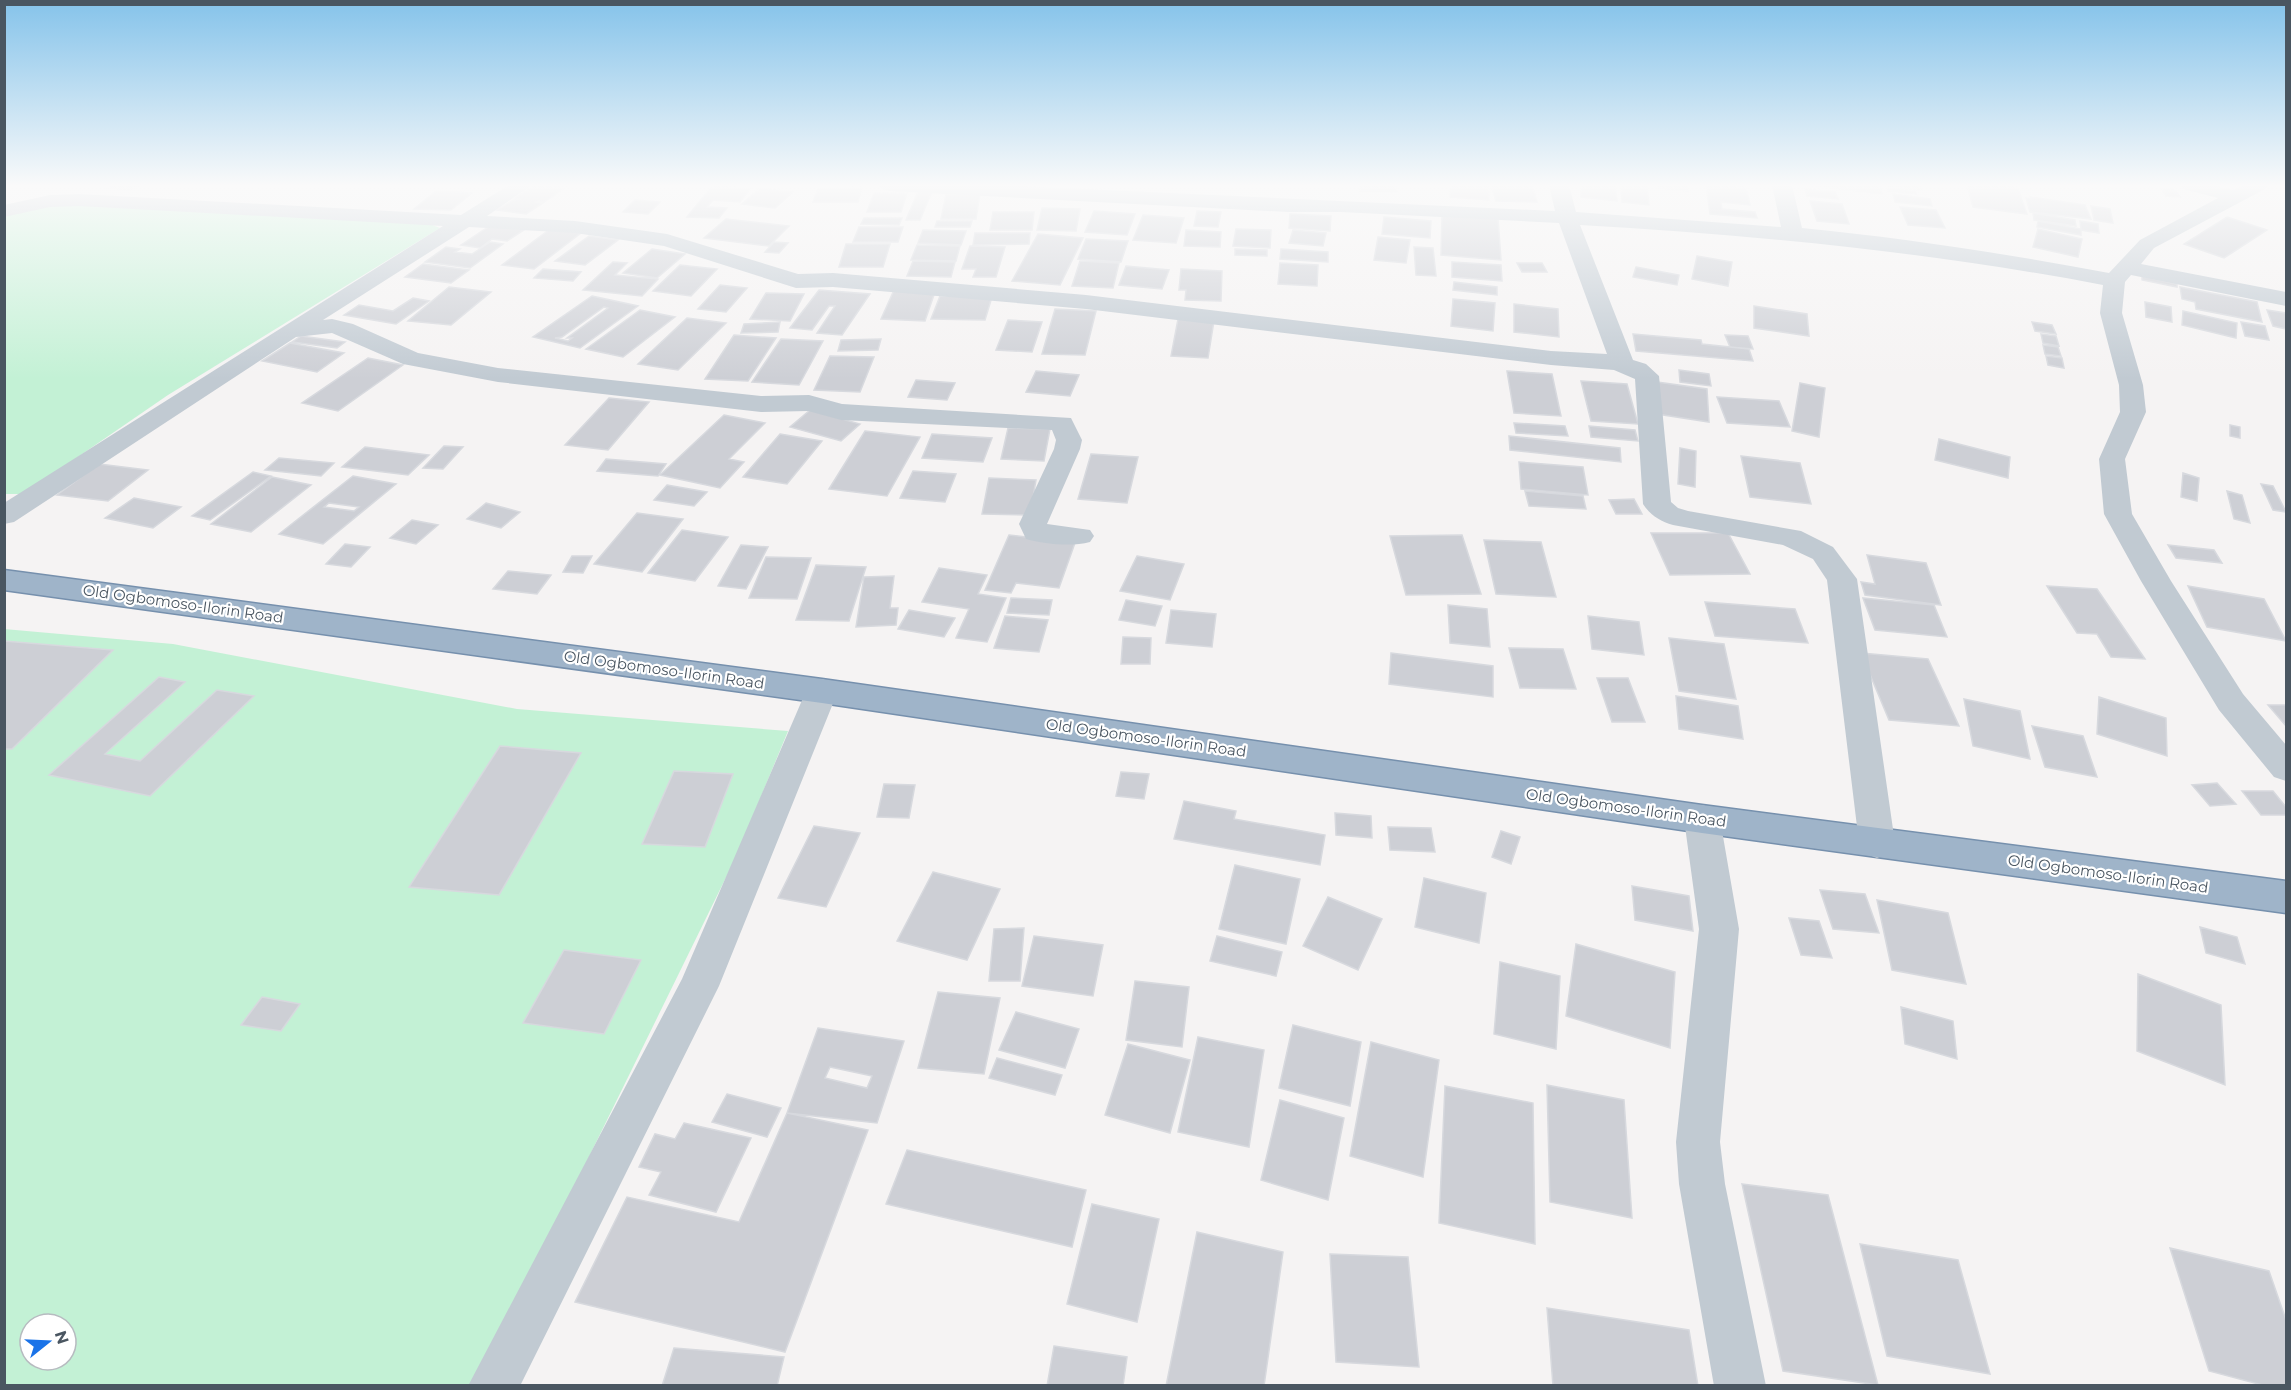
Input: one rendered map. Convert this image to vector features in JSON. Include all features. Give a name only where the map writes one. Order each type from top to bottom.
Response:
[{"type":"highway","name":"Old Ogbomoso-Ilorin Road","points":[[4,580],[822,691],[1702,819],[2286,897]]},
{"type":"street","points":[[4,516],[418,250]]},
{"type":"street","points":[[698,250],[796,281],[833,280],[1086,302],[1551,358],[1623,364],[1638,368],[1647,376],[1657,504],[1668,514],[1683,519],[1791,537],[1823,553],[1842,579],[1877,843]]},
{"type":"street","points":[[1579,250],[1623,364]]},
{"type":"street","points":[[1931,250],[2120,274],[2286,299]]},
{"type":"street","points":[[2142,250],[2120,274],[2111,313],[2131,385],[2133,412],[2112,459],[2118,514],[2156,581],[2231,702],[2286,768]]},
{"type":"street","points":[[290,331],[332,326],[345,329],[412,359],[498,375],[761,404],[808,403],[841,412],[1062,423],[1069,440],[1067,449],[1032,524],[1036,532],[1080,536]]},
{"type":"street","points":[[493,1386],[699,986],[822,691]]},
{"type":"street","points":[[1702,819],[1719,929],[1698,1142],[1702,1184],[1740,1386]]},
{"type":"green space","points":[[5,250],[404,250],[168,395],[24,494],[5,494]]},
{"type":"green space","points":[[4,629],[173,644],[517,709],[788,731],[736,857],[555,1226],[471,1385],[5,1385]]},
{"type":"building","points":[[442,250],[459,250],[455,252],[472,254],[478,250],[495,250],[470,268],[425,262]]},
{"type":"building","points":[[522,250],[559,250],[534,269],[502,265]]},
{"type":"building","points":[[570,250],[605,250],[585,265],[555,261]]},
{"type":"building","points":[[651,250],[685,254],[657,278],[623,273]]},
{"type":"building","points":[[767,250],[782,250],[779,253],[765,252]]},
{"type":"building","points":[[844,250],[888,250],[883,267],[839,267]]},
{"type":"building","points":[[915,250],[959,250],[956,261],[911,260]]},
{"type":"building","points":[[969,250],[1004,250],[996,277],[973,277],[976,269],[962,269]]},
{"type":"building","points":[[1029,250],[1077,250],[1060,285],[1012,281]]},
{"type":"building","points":[[1082,250],[1125,250],[1121,262],[1078,259]]},
{"type":"building","points":[[1235,250],[1267,250],[1267,256],[1235,255]]},
{"type":"building","points":[[1281,250],[1328,252],[1328,262],[1280,259]]},
{"type":"building","points":[[1376,250],[1408,250],[1406,263],[1374,260]]},
{"type":"building","points":[[1414,250],[1433,250],[1436,276],[1416,275]]},
{"type":"building","points":[[1441,250],[1500,250],[1501,260],[1441,255]]},
{"type":"building","points":[[2046,250],[2080,250],[2078,257]]},
{"type":"building","points":[[2201,250],[2236,250],[2224,258]]},
{"type":"building","points":[[1697,256],[1732,262],[1728,286],[1692,279]]},
{"type":"building","points":[[913,261],[955,262],[951,277],[907,276]]},
{"type":"building","points":[[1080,261],[1119,263],[1113,288],[1072,286]]},
{"type":"building","points":[[613,262],[627,263],[615,275],[658,279],[642,296],[583,290]]},
{"type":"building","points":[[1452,262],[1501,265],[1502,281],[1452,277]]},
{"type":"building","points":[[1280,263],[1318,265],[1317,286],[1278,284]]},
{"type":"building","points":[[1517,263],[1542,263],[1547,272],[1522,272]]},
{"type":"building","points":[[423,264],[469,270],[451,283],[405,277]]},
{"type":"building","points":[[680,265],[717,269],[691,296],[653,291]]},
{"type":"building","points":[[1126,266],[1169,270],[1162,289],[1119,285]]},
{"type":"building","points":[[1636,267],[1679,275],[1677,285],[1633,277]]},
{"type":"building","points":[[543,269],[581,272],[573,281],[534,278]]},
{"type":"building","points":[[1181,269],[1222,271],[1221,301],[1185,300],[1186,290],[1179,290]]},
{"type":"building","points":[[2142,276],[2177,284],[2177,287],[2142,280]]},
{"type":"building","points":[[1454,282],[1497,287],[1497,295],[1453,290]]},
{"type":"building","points":[[720,285],[747,288],[726,312],[698,309]]},
{"type":"building","points":[[449,287],[491,292],[451,325],[408,321]]},
{"type":"building","points":[[2180,287],[2257,302],[2262,322],[2196,309],[2195,302],[2182,299]]},
{"type":"building","points":[[819,290],[870,294],[842,335],[817,333],[835,306],[829,306],[812,330],[790,328]]},
{"type":"building","points":[[894,290],[935,292],[925,321],[881,319]]},
{"type":"building","points":[[766,293],[804,294],[790,321],[750,319]]},
{"type":"building","points":[[592,296],[638,306],[580,348],[533,337]],"holes":[[[604,307],[608,308],[567,338],[572,338],[568,341],[555,338],[562,337]]]},
{"type":"building","points":[[940,296],[992,297],[985,320],[931,319]]},
{"type":"building","points":[[413,298],[429,301],[396,324],[344,315],[359,305],[393,311]]},
{"type":"building","points":[[1453,299],[1495,303],[1493,331],[1451,326]]},
{"type":"building","points":[[2145,302],[2171,307],[2172,322],[2146,317]]},
{"type":"building","points":[[1514,304],[1558,309],[1559,337],[1514,332]]},
{"type":"building","points":[[1754,306],[1807,314],[1809,336],[1754,328]]},
{"type":"building","points":[[1055,309],[1096,311],[1085,355],[1042,354]]},
{"type":"building","points":[[640,310],[675,317],[623,357],[586,349]]},
{"type":"building","points":[[2267,310],[2286,313],[2286,329],[2273,326]]},
{"type":"building","points":[[2183,311],[2237,323],[2236,338],[2182,325]]},
{"type":"building","points":[[687,318],[726,323],[678,370],[638,364]]},
{"type":"building","points":[[1178,319],[1214,321],[1208,358],[1171,356]]},
{"type":"building","points":[[1008,320],[1042,322],[1032,352],[996,350]]},
{"type":"building","points":[[780,322],[778,332],[741,333],[744,324]]},
{"type":"building","points":[[2032,322],[2052,325],[2056,334],[2035,331]]},
{"type":"building","points":[[2241,322],[2265,326],[2269,340],[2245,336]]},
{"type":"building","points":[[1633,334],[1701,340],[1702,344],[1749,349],[1753,361],[1636,351]]},
{"type":"building","points":[[2041,334],[2056,336],[2059,346],[2043,343]]},
{"type":"building","points":[[734,335],[776,338],[748,381],[705,379]]},
{"type":"building","points":[[1725,335],[1748,336],[1753,349],[1730,347]]},
{"type":"building","points":[[301,336],[345,342],[337,348],[292,342]]},
{"type":"building","points":[[781,339],[823,341],[799,385],[752,382]]},
{"type":"building","points":[[881,339],[878,350],[838,351],[841,340]]},
{"type":"building","points":[[290,343],[344,353],[317,372],[262,361]]},
{"type":"building","points":[[2043,345],[2058,347],[2061,356],[2045,354]]},
{"type":"building","points":[[830,356],[874,357],[860,392],[814,390]]},
{"type":"building","points":[[2046,356],[2062,358],[2064,368],[2048,365]]},
{"type":"building","points":[[368,358],[403,365],[338,411],[302,403]]},
{"type":"building","points":[[1679,370],[1709,374],[1711,386],[1680,382]]},
{"type":"building","points":[[1036,371],[1079,375],[1070,396],[1026,392]]},
{"type":"building","points":[[1507,371],[1552,374],[1561,416],[1514,413]]},
{"type":"building","points":[[916,380],[955,383],[947,400],[908,397]]},
{"type":"building","points":[[1581,381],[1627,384],[1638,424],[1591,421]]},
{"type":"building","points":[[1657,382],[1707,389],[1709,422],[1657,414]]},
{"type":"building","points":[[1800,383],[1825,388],[1819,437],[1792,431]]},
{"type":"building","points":[[1717,397],[1779,401],[1790,427],[1727,423]]},
{"type":"building","points":[[609,398],[649,402],[608,450],[565,445]]},
{"type":"building","points":[[810,410],[860,424],[841,441],[790,427]]},
{"type":"building","points":[[724,415],[765,423],[729,459],[744,462],[720,488],[660,475]]},
{"type":"building","points":[[1514,423],[1565,426],[1568,436],[1516,433]]},
{"type":"building","points":[[2230,425],[2240,427],[2240,438],[2230,436]]},
{"type":"building","points":[[1589,426],[1635,430],[1638,441],[1591,437]]},
{"type":"building","points":[[1008,428],[1050,429],[1044,461],[1001,459]]},
{"type":"building","points":[[865,431],[920,437],[887,496],[829,489]]},
{"type":"building","points":[[780,434],[822,441],[787,484],[743,477]]},
{"type":"building","points":[[932,434],[992,438],[983,462],[922,458]]},
{"type":"building","points":[[1509,436],[1620,448],[1621,462],[1510,450]]},
{"type":"building","points":[[1939,439],[2010,457],[2008,478],[1935,460]]},
{"type":"building","points":[[444,446],[463,447],[443,469],[423,468]]},
{"type":"building","points":[[365,447],[429,455],[408,475],[342,467]]},
{"type":"building","points":[[1680,448],[1696,451],[1695,487],[1678,484]]},
{"type":"building","points":[[1091,454],[1138,457],[1127,503],[1078,499]]},
{"type":"building","points":[[1741,456],[1800,463],[1811,504],[1750,497]]},
{"type":"building","points":[[279,458],[334,463],[321,476],[265,470]]},
{"type":"building","points":[[606,459],[666,464],[658,476],[597,471]]},
{"type":"building","points":[[1519,462],[1583,467],[1588,495],[1521,489]]},
{"type":"building","points":[[99,464],[148,470],[108,501],[57,495]]},
{"type":"building","points":[[913,471],[956,474],[945,502],[900,498]]},
{"type":"building","points":[[253,472],[271,476],[210,520],[192,516]]},
{"type":"building","points":[[2183,473],[2199,478],[2197,501],[2181,497]]},
{"type":"building","points":[[353,476],[396,484],[323,544],[279,534]],"holes":[[[329,503],[359,507],[354,511],[324,507]]]},
{"type":"building","points":[[272,477],[311,485],[251,532],[211,524]]},
{"type":"building","points":[[989,478],[1036,480],[1030,515],[982,514]]},
{"type":"building","points":[[2261,484],[2273,486],[2286,512],[2273,510]]},
{"type":"building","points":[[667,485],[707,492],[694,506],[654,500]]},
{"type":"building","points":[[1525,491],[1583,496],[1586,509],[1529,506]]},
{"type":"building","points":[[2227,491],[2242,495],[2250,523],[2234,519]]},
{"type":"building","points":[[134,498],[181,507],[153,528],[105,518]]},
{"type":"building","points":[[1634,499],[1642,514],[1616,514],[1609,500]]},
{"type":"building","points":[[486,503],[520,512],[501,528],[467,519]]},
{"type":"building","points":[[637,513],[683,519],[642,572],[594,564]]},
{"type":"building","points":[[412,520],[438,525],[416,544],[390,538]]},
{"type":"building","points":[[682,530],[728,537],[695,581],[648,573]]},
{"type":"building","points":[[1651,533],[1728,533],[1750,574],[1670,575]]},
{"type":"building","points":[[1009,535],[1075,543],[1059,588],[1016,583],[1011,593],[985,590]]},
{"type":"building","points":[[1462,535],[1481,594],[1406,595],[1390,536]]},
{"type":"building","points":[[1484,540],[1541,542],[1556,597],[1496,594]]},
{"type":"building","points":[[345,544],[370,547],[351,567],[326,564]]},
{"type":"building","points":[[741,545],[768,547],[746,589],[718,586]]},
{"type":"building","points":[[2168,545],[2214,550],[2222,563],[2176,558]]},
{"type":"building","points":[[1867,555],[1926,563],[1941,605],[1865,595],[1861,582],[1875,584]]},
{"type":"building","points":[[572,556],[592,556],[583,573],[563,572]]},
{"type":"building","points":[[1137,556],[1184,564],[1170,600],[1120,591]]},
{"type":"building","points":[[766,557],[811,558],[797,599],[749,598]]},
{"type":"building","points":[[816,565],[866,567],[849,621],[796,620]]},
{"type":"building","points":[[939,568],[987,575],[978,594],[1006,598],[987,642],[956,638],[969,609],[922,602]]},
{"type":"building","points":[[508,571],[551,575],[537,594],[493,589]]},
{"type":"building","points":[[894,576],[890,608],[898,608],[896,625],[856,627],[864,577]]},
{"type":"building","points":[[2047,586],[2097,589],[2145,659],[2111,657],[2097,634],[2077,633]]},
{"type":"building","points":[[2188,586],[2264,599],[2286,641],[2207,627]]},
{"type":"building","points":[[1011,598],[1052,600],[1049,615],[1007,613]]},
{"type":"building","points":[[1863,598],[1934,605],[1947,637],[1875,630]]},
{"type":"building","points":[[1126,600],[1162,606],[1155,626],[1119,620]]},
{"type":"building","points":[[1705,602],[1795,609],[1808,643],[1715,636]]},
{"type":"building","points":[[1448,605],[1487,609],[1490,647],[1450,643]]},
{"type":"building","points":[[909,610],[955,618],[944,637],[898,629]]},
{"type":"building","points":[[1171,610],[1216,614],[1212,647],[1166,643]]},
{"type":"building","points":[[1005,616],[1048,620],[1039,652],[994,648]]},
{"type":"building","points":[[1588,616],[1639,622],[1644,655],[1592,649]]},
{"type":"building","points":[[1123,637],[1151,638],[1150,664],[1121,664]]},
{"type":"building","points":[[1669,638],[1724,644],[1736,699],[1679,691]]},
{"type":"building","points":[[4,641],[113,650],[12,749],[4,749]]},
{"type":"building","points":[[1509,648],[1563,649],[1576,689],[1520,688]]},
{"type":"building","points":[[1391,653],[1493,666],[1493,697],[1389,684]]},
{"type":"building","points":[[1861,653],[1928,659],[1959,726],[1889,720]]},
{"type":"building","points":[[159,677],[185,682],[105,754],[140,761],[217,690],[254,696],[150,796],[49,775]]},
{"type":"building","points":[[1597,678],[1628,678],[1645,722],[1612,722]]},
{"type":"building","points":[[1676,696],[1738,706],[1743,739],[1679,729]]},
{"type":"building","points":[[2099,697],[2166,718],[2167,756],[2097,734]]},
{"type":"building","points":[[1964,699],[2020,711],[2030,759],[1973,746]]},
{"type":"building","points":[[2268,705],[2286,705],[2286,726]]},
{"type":"building","points":[[2032,726],[2083,736],[2097,777],[2045,767]]},
{"type":"building","points":[[500,746],[581,753],[499,895],[409,887]]},
{"type":"building","points":[[674,771],[733,774],[705,847],[642,844]]},
{"type":"building","points":[[1121,772],[1149,774],[1144,799],[1116,796]]},
{"type":"building","points":[[2217,783],[2236,804],[2210,806],[2192,785]]},
{"type":"building","points":[[884,784],[915,785],[909,818],[877,817]]},
{"type":"building","points":[[2242,791],[2273,791],[2286,807],[2286,815],[2261,815]]},
{"type":"building","points":[[1184,801],[1236,811],[1234,819],[1325,835],[1320,865],[1174,839]]},
{"type":"building","points":[[1335,813],[1371,816],[1372,838],[1336,835]]},
{"type":"building","points":[[814,826],[860,833],[826,907],[778,898]]},
{"type":"building","points":[[1388,827],[1431,828],[1435,852],[1390,850]]},
{"type":"building","points":[[1501,831],[1520,837],[1511,864],[1492,857]]},
{"type":"building","points":[[1235,865],[1300,879],[1286,944],[1219,929]]},
{"type":"building","points":[[933,872],[1000,889],[967,960],[897,941]]},
{"type":"building","points":[[1424,878],[1486,893],[1479,943],[1415,927]]},
{"type":"building","points":[[1632,886],[1689,896],[1693,931],[1635,920]]},
{"type":"building","points":[[1820,890],[1865,894],[1879,933],[1833,929]]},
{"type":"building","points":[[1328,897],[1382,919],[1358,970],[1303,946]]},
{"type":"building","points":[[1877,900],[1948,913],[1966,984],[1892,970]]},
{"type":"building","points":[[1789,918],[1819,921],[1832,958],[1801,955]]},
{"type":"building","points":[[2200,927],[2237,937],[2245,964],[2206,953]]},
{"type":"building","points":[[1024,928],[1020,981],[989,981],[994,929]]},
{"type":"building","points":[[1034,936],[1103,945],[1093,996],[1022,986]]},
{"type":"building","points":[[1217,936],[1282,952],[1276,976],[1210,961]]},
{"type":"building","points":[[1576,944],[1675,972],[1670,1048],[1566,1016]]},
{"type":"building","points":[[564,950],[641,960],[604,1034],[523,1023]]},
{"type":"building","points":[[1500,962],[1560,976],[1556,1049],[1494,1034]]},
{"type":"building","points":[[2138,974],[2221,1005],[2225,1085],[2137,1051]]},
{"type":"building","points":[[1135,981],[1189,987],[1182,1047],[1126,1040]]},
{"type":"building","points":[[938,992],[1000,998],[984,1074],[918,1068]]},
{"type":"building","points":[[262,997],[300,1004],[281,1031],[241,1025]]},
{"type":"building","points":[[1901,1007],[1953,1021],[1957,1059],[1905,1044]]},
{"type":"building","points":[[1016,1012],[1079,1029],[1065,1068],[999,1050]]},
{"type":"building","points":[[1293,1025],[1361,1042],[1350,1106],[1279,1088]]},
{"type":"building","points":[[818,1028],[904,1041],[877,1123],[787,1113]],"holes":[[[830,1067],[872,1076],[867,1088],[825,1078]]]},
{"type":"building","points":[[1198,1037],[1264,1050],[1249,1147],[1178,1132]]},
{"type":"building","points":[[1371,1042],[1439,1060],[1423,1177],[1350,1156]]},
{"type":"building","points":[[1128,1044],[1190,1060],[1170,1133],[1105,1115]]},
{"type":"building","points":[[997,1058],[1062,1075],[1055,1095],[989,1078]]},
{"type":"building","points":[[1547,1085],[1624,1100],[1632,1218],[1550,1202]]},
{"type":"building","points":[[1445,1086],[1533,1103],[1535,1244],[1439,1223]]},
{"type":"building","points":[[727,1094],[781,1108],[767,1137],[712,1122]]},
{"type":"building","points":[[1280,1100],[1344,1118],[1328,1200],[1261,1180]]},
{"type":"building","points":[[787,1113],[868,1130],[785,1352],[575,1302],[627,1197],[739,1222]]},
{"type":"building","points":[[684,1123],[751,1138],[716,1212],[649,1195],[661,1172],[639,1167],[655,1134],[675,1139]]},
{"type":"building","points":[[907,1150],[1086,1190],[1072,1247],[886,1204]]},
{"type":"building","points":[[1742,1184],[1828,1195],[1878,1385],[1783,1371]]},
{"type":"building","points":[[1092,1204],[1159,1219],[1137,1322],[1067,1304]]},
{"type":"building","points":[[1197,1232],[1283,1252],[1264,1386],[1166,1386]]},
{"type":"building","points":[[1860,1244],[1958,1260],[1990,1374],[1887,1356]]},
{"type":"building","points":[[2170,1248],[2269,1271],[2286,1320],[2286,1386],[2266,1386],[2209,1371]]},
{"type":"building","points":[[1330,1254],[1408,1257],[1419,1367],[1336,1362]]},
{"type":"building","points":[[1547,1308],[1689,1330],[1698,1386],[1553,1386]]},
{"type":"building","points":[[1054,1346],[1127,1357],[1123,1386],[1047,1386]]},
{"type":"building","points":[[674,1348],[784,1357],[777,1386],[662,1386]]}]
